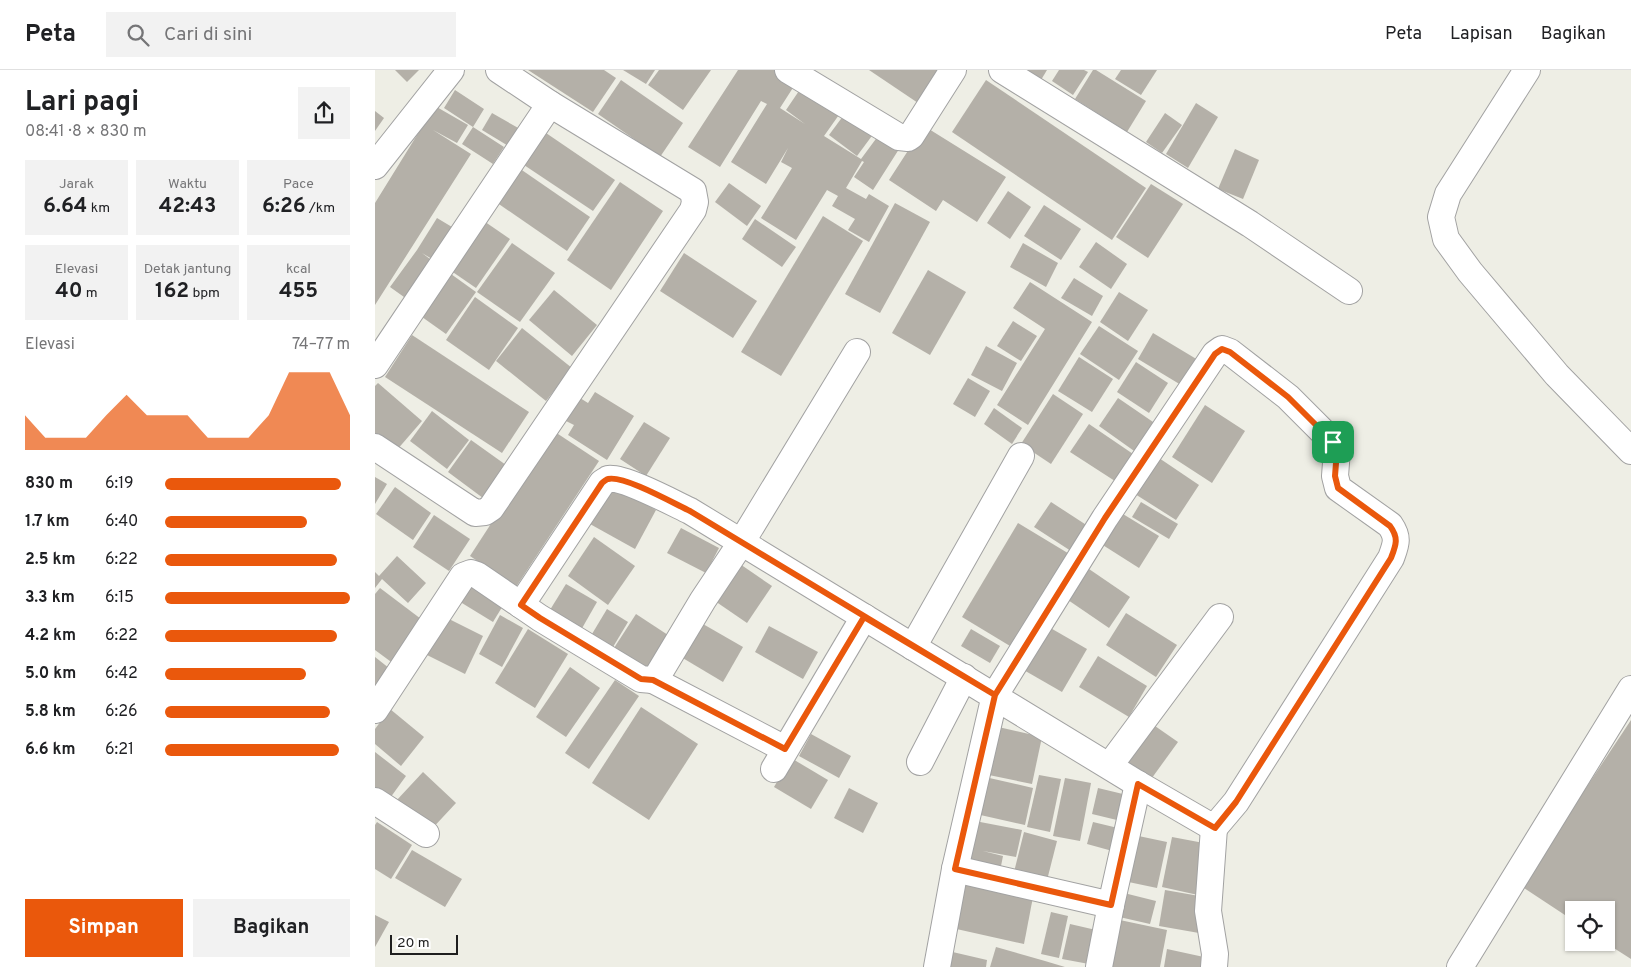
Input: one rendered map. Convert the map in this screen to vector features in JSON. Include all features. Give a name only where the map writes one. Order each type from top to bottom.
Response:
[{"type":"street","points":[[375,166],[451,70]]},
{"type":"street","points":[[375,447],[475,513],[485,512],[491,508],[693,210],[695,202],[693,191],[550,104],[499,70]]},
{"type":"street","points":[[788,70],[899,137],[905,138],[911,136],[953,70]]},
{"type":"street","points":[[1002,70],[1250,224],[1349,291]]},
{"type":"street","points":[[1527,70],[1448,194],[1441,217],[1446,239],[1470,272],[1557,375],[1631,451]]},
{"type":"street","points":[[375,365],[550,104]]},
{"type":"street","points":[[937,967],[955,869],[995,695],[1105,518],[1215,354],[1222,349],[1230,352],[1288,397],[1333,442],[1337,450],[1335,476],[1338,488],[1390,526],[1395,533],[1396,544],[1391,558],[1263,760],[1236,802],[1215,828],[1209,911],[1215,954],[1214,967]]},
{"type":"street","points":[[653,680],[658,676],[703,600],[741,543],[857,352]]},
{"type":"street","points":[[913,646],[1021,456]]},
{"type":"street","points":[[521,605],[602,483],[608,479],[616,479],[650,491],[690,511],[1110,765],[1138,784],[1215,828]]},
{"type":"street","points":[[375,710],[463,576],[471,574],[477,575],[540,618],[641,679],[653,680],[779,759],[864,617]]},
{"type":"street","points":[[1110,765],[1220,617]]},
{"type":"street","points":[[920,762],[964,677]]},
{"type":"street","points":[[1460,967],[1631,689]]},
{"type":"street","points":[[1099,967],[1138,784]]},
{"type":"street","points":[[377,806],[427,834]]},
{"type":"street","points":[[955,869],[1111,905]]},
{"type":"building","points":[[395,70],[419,70],[407,82]]},
{"type":"building","points":[[528,70],[604,70],[616,78],[593,112]]},
{"type":"building","points":[[623,70],[655,70],[646,84]]},
{"type":"building","points":[[659,70],[711,70],[683,110],[648,85]]},
{"type":"building","points":[[738,70],[777,70],[796,83],[780,108],[805,124],[786,110],[803,85],[841,112],[824,136],[861,159],[881,132],[901,146],[873,190],[854,177],[864,162],[862,161],[846,188],[866,199],[869,194],[889,206],[869,242],[848,230],[855,219],[832,206],[838,196],[827,190],[796,240],[761,218],[792,168],[781,162],[788,148],[766,184],[731,162],[767,104],[761,101],[720,167],[688,147]]},
{"type":"building","points":[[869,70],[949,70],[924,107]]},
{"type":"building","points":[[1024,70],[1047,70],[1041,80]]},
{"type":"building","points":[[1059,70],[1084,70],[1088,72],[1073,95],[1052,81]]},
{"type":"building","points":[[1093,70],[1096,70],[1146,101],[1127,132],[1075,99]]},
{"type":"building","points":[[1121,70],[1157,70],[1141,95],[1115,79]]},
{"type":"building","points":[[621,80],[683,123],[660,157],[598,114]]},
{"type":"building","points":[[986,80],[1146,188],[1112,240],[952,132]]},
{"type":"building","points":[[455,90],[484,109],[473,127],[444,108]]},
{"type":"building","points":[[1196,103],[1218,117],[1188,168],[1166,154]]},
{"type":"building","points":[[435,106],[468,125],[457,143],[433,130],[471,154],[375,305],[375,203]]},
{"type":"building","points":[[849,108],[877,129],[857,156],[829,135]]},
{"type":"building","points":[[375,111],[384,118],[375,131]]},
{"type":"building","points":[[492,113],[520,129],[510,147],[482,130]]},
{"type":"building","points":[[1165,113],[1182,125],[1162,153],[1146,142]]},
{"type":"building","points":[[924,126],[1006,177],[977,222],[943,200],[936,211],[889,180]]},
{"type":"building","points":[[473,127],[504,147],[493,164],[462,144]]},
{"type":"building","points":[[546,133],[615,180],[593,211],[524,165]]},
{"type":"building","points":[[1235,149],[1259,160],[1243,199],[1218,189]]},
{"type":"building","points":[[516,166],[590,217],[567,251],[493,200]]},
{"type":"building","points":[[620,182],[663,211],[611,290],[567,260]]},
{"type":"building","points":[[729,183],[761,206],[747,226],[715,202]]},
{"type":"building","points":[[1151,184],[1183,204],[1148,258],[1116,237]]},
{"type":"building","points":[[1008,191],[1031,207],[1010,239],[987,223]]},
{"type":"building","points":[[895,203],[930,222],[880,313],[845,294]]},
{"type":"building","points":[[1044,205],[1081,229],[1061,260],[1024,236]]},
{"type":"building","points":[[823,216],[863,241],[781,376],[741,352]]},
{"type":"building","points":[[478,217],[510,239],[476,288],[444,266]]},
{"type":"building","points":[[437,218],[457,230],[437,262],[422,253],[438,265],[411,302],[390,287]]},
{"type":"building","points":[[755,219],[796,247],[782,267],[742,239]]},
{"type":"building","points":[[1096,242],[1127,264],[1111,289],[1079,267]]},
{"type":"building","points":[[512,243],[555,273],[520,322],[477,292]]},
{"type":"building","points":[[1023,243],[1058,263],[1046,287],[1010,267]]},
{"type":"building","points":[[684,253],[757,301],[733,338],[660,291]]},
{"type":"building","points":[[444,269],[476,292],[446,334],[415,312]]},
{"type":"building","points":[[928,270],[966,292],[930,355],[892,333]]},
{"type":"building","points":[[1074,278],[1103,296],[1092,316],[1061,298]]},
{"type":"building","points":[[1030,282],[1092,322],[1028,425],[997,405],[1045,329],[1013,308]]},
{"type":"building","points":[[554,290],[597,325],[572,356],[529,320]]},
{"type":"building","points":[[1119,292],[1148,310],[1128,341],[1100,322]]},
{"type":"building","points":[[475,297],[518,328],[489,370],[446,340]]},
{"type":"building","points":[[1013,321],[1037,336],[1021,361],[997,346]]},
{"type":"building","points":[[1099,326],[1138,351],[1119,380],[1080,354]]},
{"type":"building","points":[[522,328],[572,368],[546,401],[496,361]]},
{"type":"building","points":[[1153,333],[1203,363],[1186,388],[1138,359]]},
{"type":"building","points":[[412,335],[529,412],[502,453],[385,377]]},
{"type":"building","points":[[986,346],[1017,363],[1002,391],[971,375]]},
{"type":"building","points":[[1079,357],[1113,379],[1092,412],[1058,391]]},
{"type":"building","points":[[1136,362],[1168,383],[1149,413],[1117,392]]},
{"type":"building","points":[[968,378],[990,391],[975,417],[953,404]]},
{"type":"building","points":[[378,383],[422,421],[396,451],[375,433],[375,386]]},
{"type":"building","points":[[595,392],[634,416],[607,460],[568,435],[574,425],[566,421],[580,398],[588,403]]},
{"type":"building","points":[[1053,394],[1083,414],[1051,464],[1021,444]]},
{"type":"building","points":[[1118,398],[1156,424],[1137,453],[1099,426]]},
{"type":"building","points":[[1205,405],[1245,431],[1212,483],[1172,457]]},
{"type":"building","points":[[994,408],[1022,428],[1012,444],[984,424]]},
{"type":"building","points":[[432,411],[469,440],[447,469],[410,441]]},
{"type":"building","points":[[644,422],[670,438],[646,476],[620,459]]},
{"type":"building","points":[[1089,424],[1136,456],[1118,483],[1070,452]]},
{"type":"building","points":[[552,430],[599,461],[516,587],[470,556]]},
{"type":"building","points":[[471,440],[506,465],[483,498],[448,472]]},
{"type":"building","points":[[1159,458],[1199,485],[1176,520],[1135,494]]},
{"type":"building","points":[[375,477],[387,484],[375,504]]},
{"type":"building","points":[[611,486],[656,510],[635,549],[590,524]]},
{"type":"building","points":[[395,487],[431,513],[413,540],[376,514]]},
{"type":"building","points":[[1051,502],[1091,528],[1074,553],[1034,527]]},
{"type":"building","points":[[1141,502],[1178,524],[1169,539],[1132,517]]},
{"type":"building","points":[[1118,511],[1159,536],[1139,568],[1098,542]]},
{"type":"building","points":[[434,515],[470,539],[449,571],[413,547]]},
{"type":"building","points":[[1018,523],[1071,555],[1015,649],[962,617]]},
{"type":"building","points":[[681,528],[719,548],[706,573],[667,553]]},
{"type":"building","points":[[594,537],[635,566],[608,605],[568,576]]},
{"type":"building","points":[[397,556],[426,583],[408,603],[382,579],[375,588],[375,572],[379,576]]},
{"type":"building","points":[[737,562],[772,586],[747,623],[712,599]]},
{"type":"building","points":[[1089,569],[1130,597],[1109,628],[1068,600]]},
{"type":"building","points":[[471,577],[507,599],[493,622],[457,600]]},
{"type":"building","points":[[566,584],[597,602],[577,637],[545,618]]},
{"type":"building","points":[[380,588],[425,622],[394,664],[375,650],[375,594]]},
{"type":"building","points":[[607,609],[628,622],[613,647],[592,634]]},
{"type":"building","points":[[1126,613],[1177,645],[1156,677],[1106,645]]},
{"type":"building","points":[[636,614],[671,637],[648,671],[614,648]]},
{"type":"building","points":[[500,615],[523,628],[502,667],[479,654]]},
{"type":"building","points":[[445,617],[483,636],[465,674],[427,655]]},
{"type":"building","points":[[696,620],[743,647],[723,682],[676,654]]},
{"type":"building","points":[[769,626],[818,652],[803,679],[755,652]]},
{"type":"building","points":[[1047,626],[1087,649],[1062,692],[1022,669]]},
{"type":"building","points":[[528,629],[568,654],[535,708],[495,683]]},
{"type":"building","points":[[971,629],[1000,646],[990,663],[961,646]]},
{"type":"building","points":[[1098,656],[1147,686],[1129,717],[1079,687]]},
{"type":"building","points":[[375,657],[394,672],[375,695]]},
{"type":"building","points":[[570,667],[600,688],[566,737],[536,717]]},
{"type":"building","points":[[615,680],[639,696],[589,769],[565,753]]},
{"type":"building","points":[[641,707],[698,744],[649,820],[592,783]]},
{"type":"building","points":[[390,709],[424,737],[401,766],[375,744],[375,729]]},
{"type":"building","points":[[1631,720],[1631,959],[1615,949],[1615,901],[1565,901],[1565,915],[1521,886]]},
{"type":"building","points":[[994,726],[1042,737],[1032,784],[984,774]]},
{"type":"building","points":[[1155,726],[1178,742],[1149,782],[1126,765]]},
{"type":"building","points":[[811,734],[851,756],[839,778],[799,756]]},
{"type":"building","points":[[375,752],[406,776],[385,805],[375,797]]},
{"type":"building","points":[[791,758],[828,780],[811,809],[774,787]]},
{"type":"building","points":[[423,772],[456,803],[429,832],[396,801]]},
{"type":"building","points":[[1039,775],[1061,779],[1050,832],[1027,827]]},
{"type":"building","points":[[985,777],[1033,788],[1025,825],[976,814]]},
{"type":"building","points":[[1065,778],[1091,783],[1080,841],[1053,836]]},
{"type":"building","points":[[849,788],[878,803],[863,833],[834,818]]},
{"type":"building","points":[[1098,788],[1127,795],[1121,821],[1092,814]]},
{"type":"building","points":[[975,821],[1022,830],[1016,857],[983,851],[1003,856],[999,876],[966,869]]},
{"type":"building","points":[[377,822],[412,845],[391,879],[375,869],[375,825]]},
{"type":"building","points":[[1093,822],[1122,829],[1116,852],[1087,844]]},
{"type":"building","points":[[1024,832],[1057,841],[1045,888],[1012,880]]},
{"type":"building","points":[[1129,834],[1167,842],[1157,888],[1119,880]]},
{"type":"building","points":[[1172,837],[1209,844],[1198,895],[1162,887]]},
{"type":"building","points":[[412,850],[462,879],[445,907],[395,878]]},
{"type":"building","points":[[962,882],[1033,897],[1024,944],[952,928]]},
{"type":"building","points":[[1165,890],[1205,897],[1199,933],[1159,926]]},
{"type":"building","points":[[1120,892],[1156,901],[1150,924],[1115,916]]},
{"type":"building","points":[[1051,912],[1068,916],[1059,958],[1041,954]]},
{"type":"building","points":[[375,915],[389,922],[375,947]]},
{"type":"building","points":[[1115,919],[1167,930],[1160,967],[1105,967]]},
{"type":"building","points":[[1070,924],[1096,930],[1089,964],[1062,959]]},
{"type":"building","points":[[996,947],[1045,961],[1065,967],[990,967]]},
{"type":"building","points":[[1167,949],[1213,959],[1211,967],[1164,967]]},
{"type":"building","points":[[944,950],[987,960],[986,967],[941,967]]},
{"type":"route","points":[[1333,442],[1288,397],[1230,352],[1222,349],[1215,354],[1105,518],[995,695],[964,677],[864,617],[785,749],[653,680],[641,679],[521,605],[602,483],[608,479],[616,479],[650,491],[690,511],[995,695],[955,869],[1111,905],[1138,784],[1215,828],[1236,802],[1391,558],[1396,544],[1395,533],[1390,526],[1338,488],[1335,476],[1337,450],[1333,442]]}]
